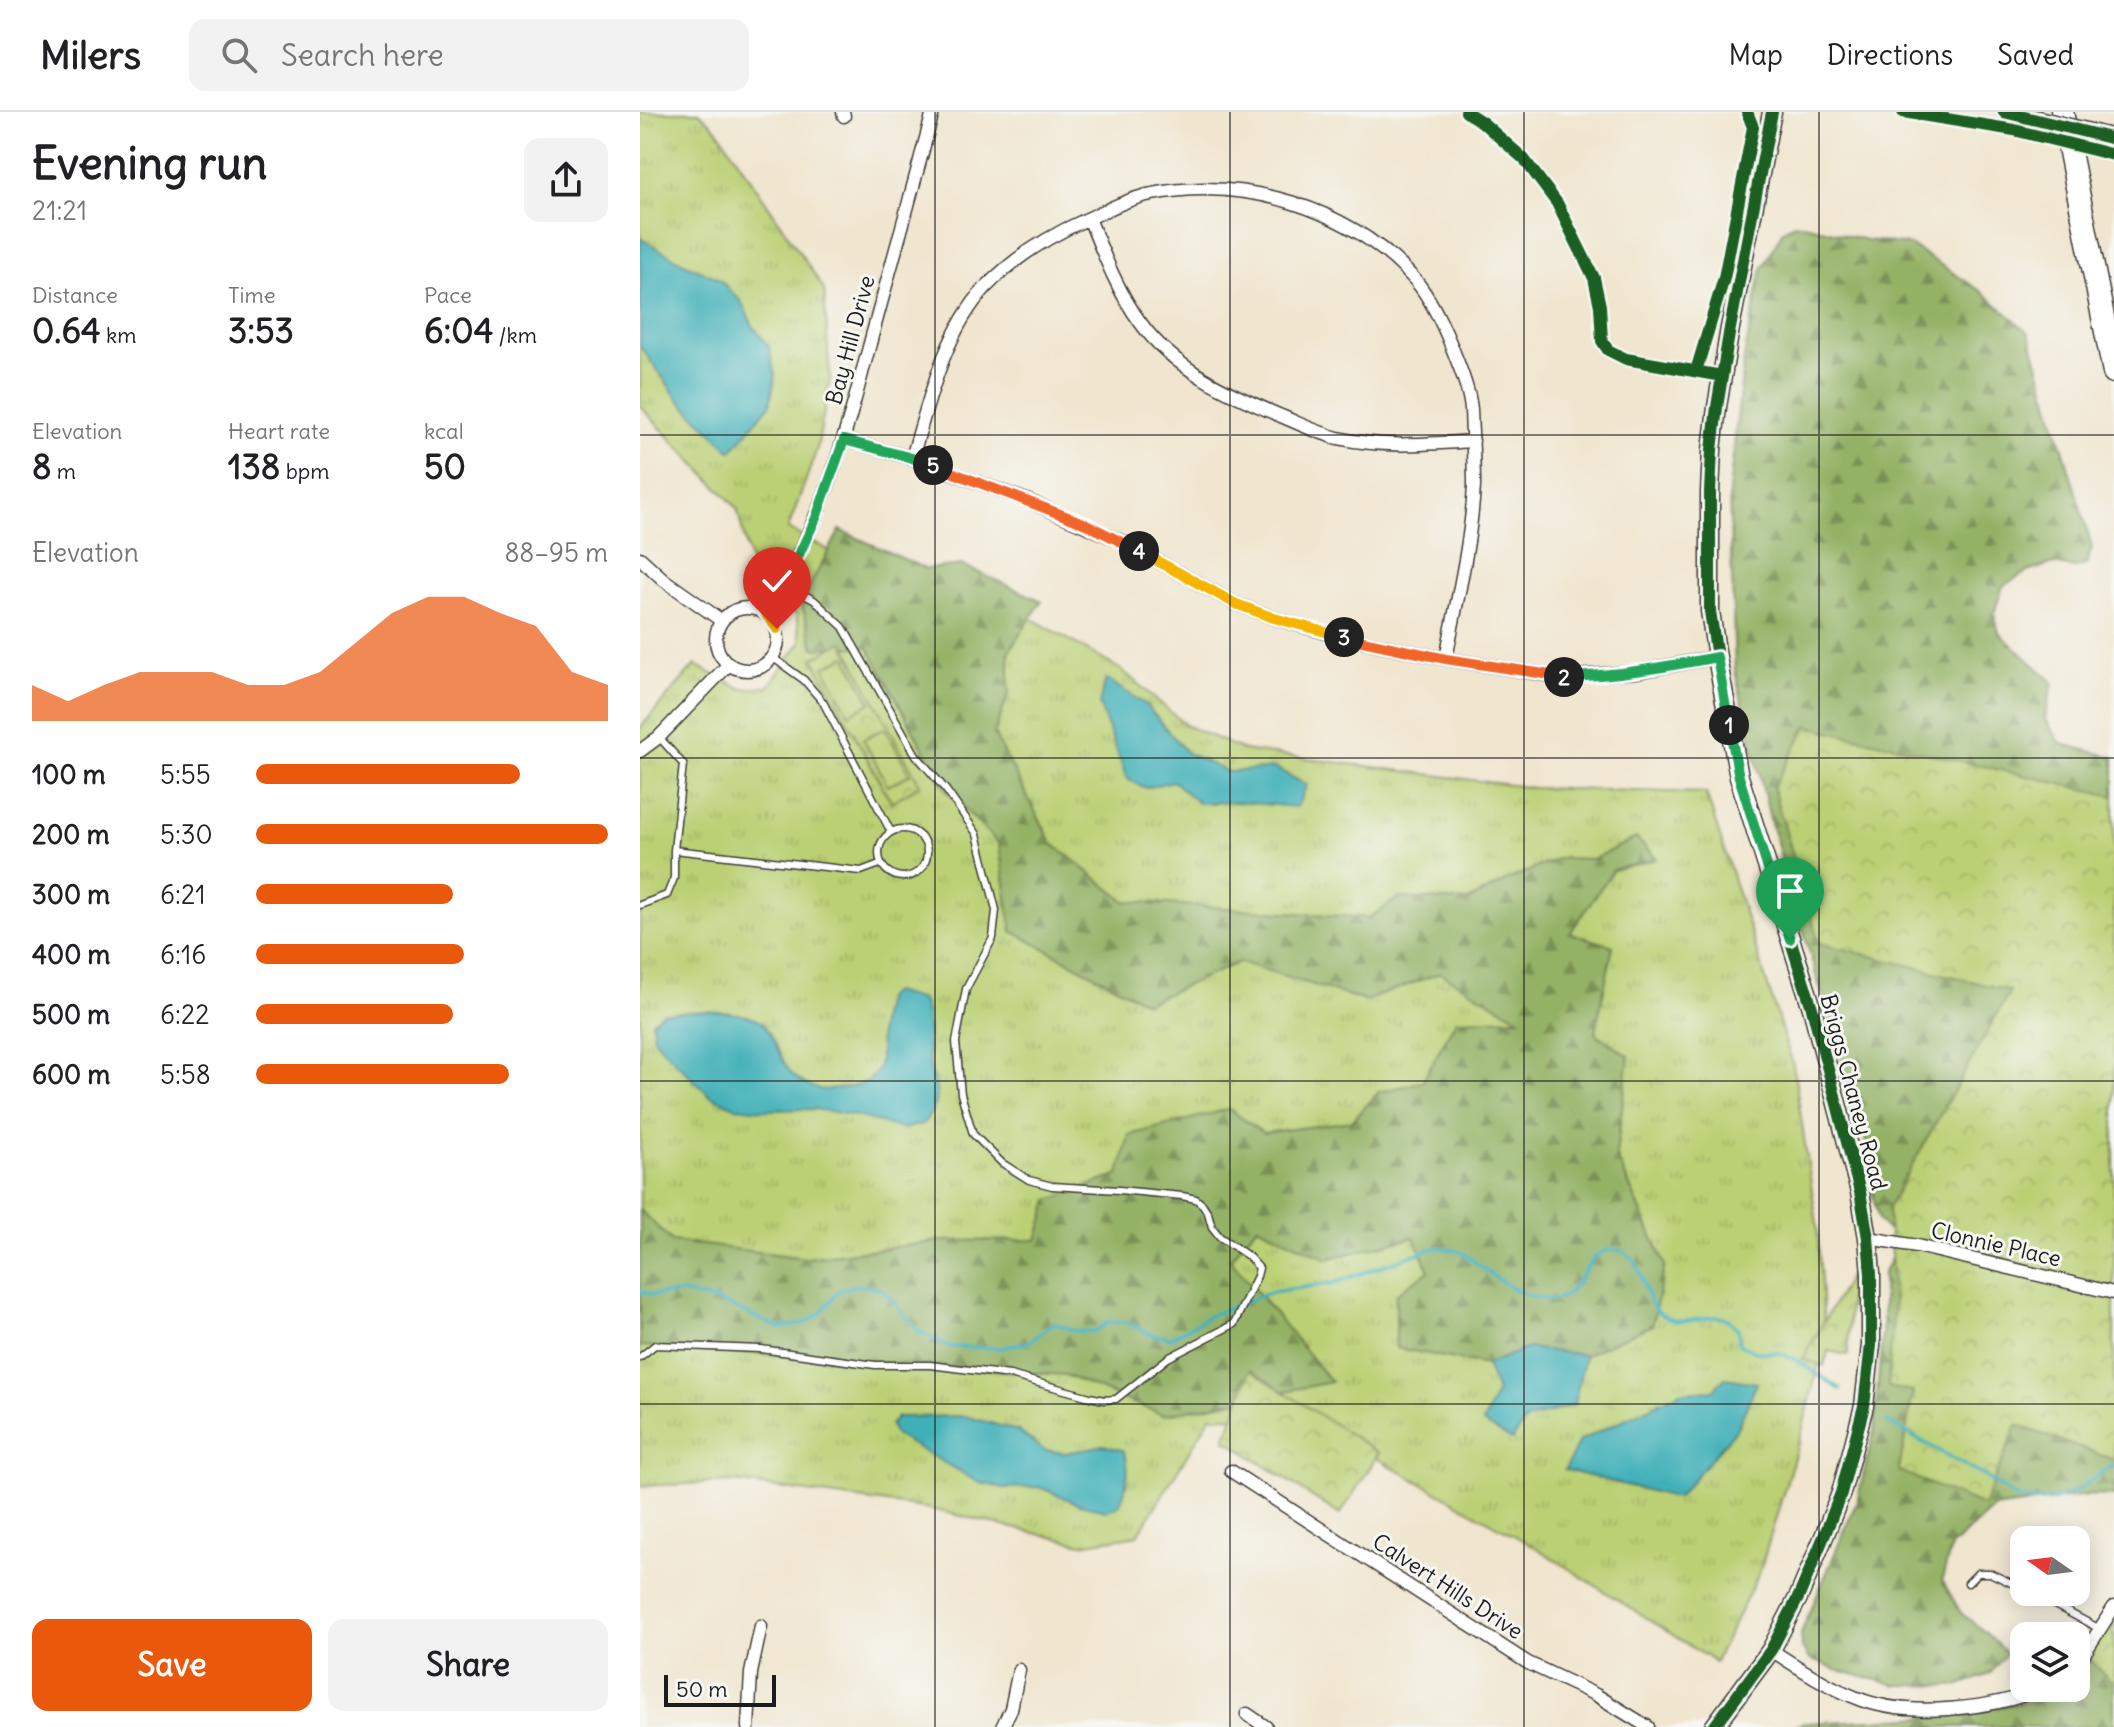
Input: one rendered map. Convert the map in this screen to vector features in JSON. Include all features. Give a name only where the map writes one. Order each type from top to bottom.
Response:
[{"type":"highway","points":[[2062,112],[2114,372]]},
{"type":"main road","name":"Briggs Chaney Road","points":[[1714,1727],[1771,1650],[1799,1596],[1825,1534],[1841,1493],[1864,1406],[1871,1345],[1868,1238],[1860,1192],[1812,1008],[1739,777],[1710,611],[1712,450],[1717,407],[1772,112]]},
{"type":"main road","points":[[2005,112],[2114,139]]},
{"type":"street","name":"Bay Hill Drive","points":[[765,613],[784,584],[816,518],[844,440],[933,112]]},
{"type":"street","points":[[912,458],[935,381],[965,316],[986,288],[1055,233],[1143,196],[1199,188],[1259,195],[1310,208],[1335,218],[1383,249],[1418,283],[1457,361],[1470,401],[1472,507],[1446,659]]},
{"type":"street","points":[[1089,218],[1107,263],[1140,323],[1163,348],[1201,378],[1311,429],[1337,437],[1391,444],[1473,441]]},
{"type":"street","points":[[844,440],[912,458],[1086,524],[1226,598],[1274,618],[1334,635],[1446,659],[1561,677],[1635,672],[1717,657]]},
{"type":"street","points":[[640,558],[664,580],[722,621]]},
{"type":"street","points":[[737,609],[757,609],[765,613],[777,629],[778,639],[772,657],[766,664],[747,670],[729,664],[722,657],[716,639],[722,621],[737,609]]},
{"type":"street","points":[[640,751],[659,737],[729,664]]},
{"type":"street","name":"Clonnie Place","points":[[1868,1238],[1917,1246],[2114,1293]]},
{"type":"street","name":"Calvert Hills Drive","points":[[1231,1471],[1528,1663],[1596,1695],[1648,1727]]},
{"type":"street","points":[[2090,1643],[2114,1607]]},
{"type":"street","points":[[748,1727],[751,1673],[761,1626]]},
{"type":"street","points":[[1771,1650],[1813,1677],[1858,1699],[1879,1705],[1924,1710],[2010,1700]]},
{"type":"street","points":[[1002,1727],[1011,1709],[1019,1670]]},
{"type":"street","points":[[1247,1714],[1266,1727]]},
{"type":"lane","points":[[640,1357],[655,1345],[761,1349],[875,1365],[930,1365],[1010,1375],[1104,1400],[1116,1399],[1168,1358],[1234,1324],[1259,1268],[1248,1256],[1220,1237],[1203,1205],[1196,1199],[1052,1186],[1029,1180],[1002,1163],[973,1134],[961,1094],[956,1042],[966,989],[993,938],[996,910],[977,834],[916,755],[843,627],[814,600],[784,584]]},
{"type":"lane","points":[[772,657],[804,680],[823,702],[891,832]]},
{"type":"lane","points":[[640,905],[667,895],[674,878],[683,764],[659,737]]},
{"type":"lane","points":[[907,829],[926,845],[926,861],[915,874],[908,877],[892,875],[880,864],[878,849],[891,832],[907,829]]},
{"type":"lane","points":[[674,850],[861,871],[880,864]]},
{"type":"lane","points":[[1968,1583],[1978,1573],[1990,1573],[2010,1582]]},
{"type":"lane","points":[[2056,1606],[2100,1629]]},
{"type":"green space","points":[[640,112],[699,112],[717,129],[824,289],[830,380],[817,449],[788,529],[886,580],[998,599],[1123,671],[1187,726],[1243,750],[1534,788],[1706,793],[1793,1065],[1817,1224],[1825,1340],[1760,1571],[1715,1662],[1535,1547],[1303,1417],[1211,1416],[1138,1535],[1082,1544],[931,1509],[734,1482],[640,1486],[640,728],[695,665],[742,689],[768,687],[801,642],[796,614],[757,589],[737,508],[640,406]]},
{"type":"green space","points":[[1796,223],[1866,240],[1910,245],[1984,293],[2029,333],[2092,547],[2086,565],[2075,568],[2051,564],[2027,572],[2003,586],[1994,613],[1999,633],[2053,682],[2045,718],[2061,744],[2114,757],[2114,1281],[1890,1232],[1879,1221],[1873,1197],[1871,1159],[1771,823],[1735,671],[1729,491],[1744,358],[1762,269],[1783,230]]},
{"type":"green space","points":[[840,530],[926,569],[962,565],[1042,601],[1009,651],[1009,693],[994,734],[1052,843],[1125,901],[1369,918],[1399,898],[1468,901],[1559,858],[1593,859],[1636,838],[1657,859],[1613,870],[1570,933],[1613,946],[1595,1033],[1629,1056],[1616,1155],[1665,1265],[1652,1325],[1585,1355],[1528,1348],[1486,1365],[1396,1348],[1396,1294],[1429,1271],[1414,1237],[1327,1259],[1257,1226],[1230,1259],[1331,1382],[1163,1415],[1065,1375],[640,1346],[640,1210],[672,1241],[806,1258],[942,1241],[1037,1240],[1049,1200],[1119,1175],[1129,1135],[1229,1109],[1263,1133],[1352,1121],[1379,1092],[1422,1082],[1456,1020],[1519,1018],[1440,973],[1365,1001],[1239,962],[1146,1003],[1012,931],[999,844],[946,790],[868,647],[814,648],[801,602]]},
{"type":"green space","points":[[843,642],[920,785],[891,802],[813,658]]},
{"type":"green space","points":[[846,656],[871,703],[849,714],[824,667]]},
{"type":"green space","points":[[1807,726],[2114,796],[2114,1460],[2017,1425],[1983,1506],[1899,1471],[1913,1392],[1888,1387],[1894,1302],[1888,1208],[2010,991],[1819,943],[1773,788]]},
{"type":"green space","points":[[885,728],[910,774],[888,786],[863,739]]},
{"type":"green space","points":[[1906,1256],[2114,1306],[2114,1496],[2088,1495],[1993,1508],[1951,1547],[1942,1580],[1961,1613],[2006,1653],[1990,1674],[1957,1686],[1897,1685],[1836,1670],[1809,1659],[1802,1648],[1801,1633],[1857,1501],[1874,1432],[1883,1321],[1883,1273],[1891,1259]]},
{"type":"green space","points":[[1850,1275],[1848,1355],[1828,1351],[1824,1366],[1803,1359]]},
{"type":"green space","points":[[1250,1370],[1379,1453],[1340,1515],[1225,1439]]},
{"type":"green space","points":[[2114,1605],[2114,1685],[2090,1659],[2090,1653]]},
{"type":"green space","points":[[2114,1627],[2114,1727],[1793,1727],[1802,1723],[1952,1716],[2027,1702],[2090,1702],[2090,1660],[2100,1651]]},
{"type":"water","points":[[640,238],[718,278],[741,301],[753,326],[769,347],[775,375],[770,405],[731,451],[678,399],[640,346]]},
{"type":"water","points":[[1106,679],[1145,704],[1187,753],[1228,772],[1275,768],[1307,785],[1297,807],[1238,802],[1198,803],[1173,781],[1146,788],[1127,779],[1099,704]]},
{"type":"water","points":[[893,992],[922,1000],[927,1015],[929,1063],[937,1093],[933,1110],[923,1124],[903,1129],[852,1115],[814,1109],[735,1107],[710,1096],[654,1037],[652,1022],[662,1013],[712,1011],[739,1014],[764,1025],[787,1067],[800,1081],[811,1087],[829,1090],[850,1087],[864,1083],[875,1074],[880,1056],[880,1020],[885,998]]},
{"type":"water","points":[[1528,1348],[1585,1355],[1574,1405],[1526,1420],[1512,1440],[1483,1423],[1497,1391],[1486,1365]]},
{"type":"water","points":[[1725,1378],[1757,1383],[1736,1430],[1677,1498],[1565,1470],[1579,1441],[1681,1392],[1713,1390]]},
{"type":"water","points":[[965,1416],[1018,1431],[1044,1450],[1066,1453],[1103,1445],[1123,1450],[1127,1478],[1119,1506],[1106,1510],[1079,1504],[1039,1487],[1003,1488],[980,1483],[895,1435],[890,1425],[897,1417]]},
{"type":"waterway","points":[[640,1291],[653,1295],[681,1293],[721,1302],[779,1328],[803,1324],[821,1313],[839,1290],[857,1285],[882,1289],[918,1331],[950,1347],[1001,1348],[1029,1342],[1054,1323],[1075,1331],[1095,1331],[1109,1322],[1126,1322],[1150,1334],[1170,1338],[1211,1315],[1271,1292],[1334,1283],[1433,1248],[1459,1251],[1512,1288],[1532,1296],[1553,1299],[1571,1290],[1597,1256],[1617,1250],[1633,1259],[1653,1306],[1668,1319],[1687,1321],[1721,1317],[1729,1320],[1738,1329],[1740,1345],[1756,1352],[1780,1353],[1798,1361],[1840,1389]]},
{"type":"waterway","points":[[1887,1422],[1984,1476],[2016,1498],[2054,1500],[2078,1490],[2114,1466]]},
{"type":"cycle path","points":[[1466,112],[1524,159],[1557,203],[1594,278],[1600,306],[1602,341],[1608,350],[1626,359],[1722,376]]},
{"type":"cycle path","points":[[1696,371],[1724,278],[1753,127],[1747,112]]},
{"type":"cycle path","points":[[1714,1727],[1771,1650],[1799,1596],[1825,1534],[1841,1493],[1864,1406],[1871,1345],[1871,1274],[1860,1192],[1812,1008],[1739,777],[1710,611],[1710,492],[1717,407],[1772,112]]},
{"type":"cycle path","points":[[1903,112],[2014,130],[2114,155]]},
{"type":"cycle path","points":[[2004,112],[2114,139]]},
{"type":"route","points":[[777,629],[765,613],[801,552],[844,440],[912,458],[1086,524],[1236,604],[1334,635],[1446,659],[1561,677],[1635,672],[1717,657],[1739,777],[1790,939]]}]
